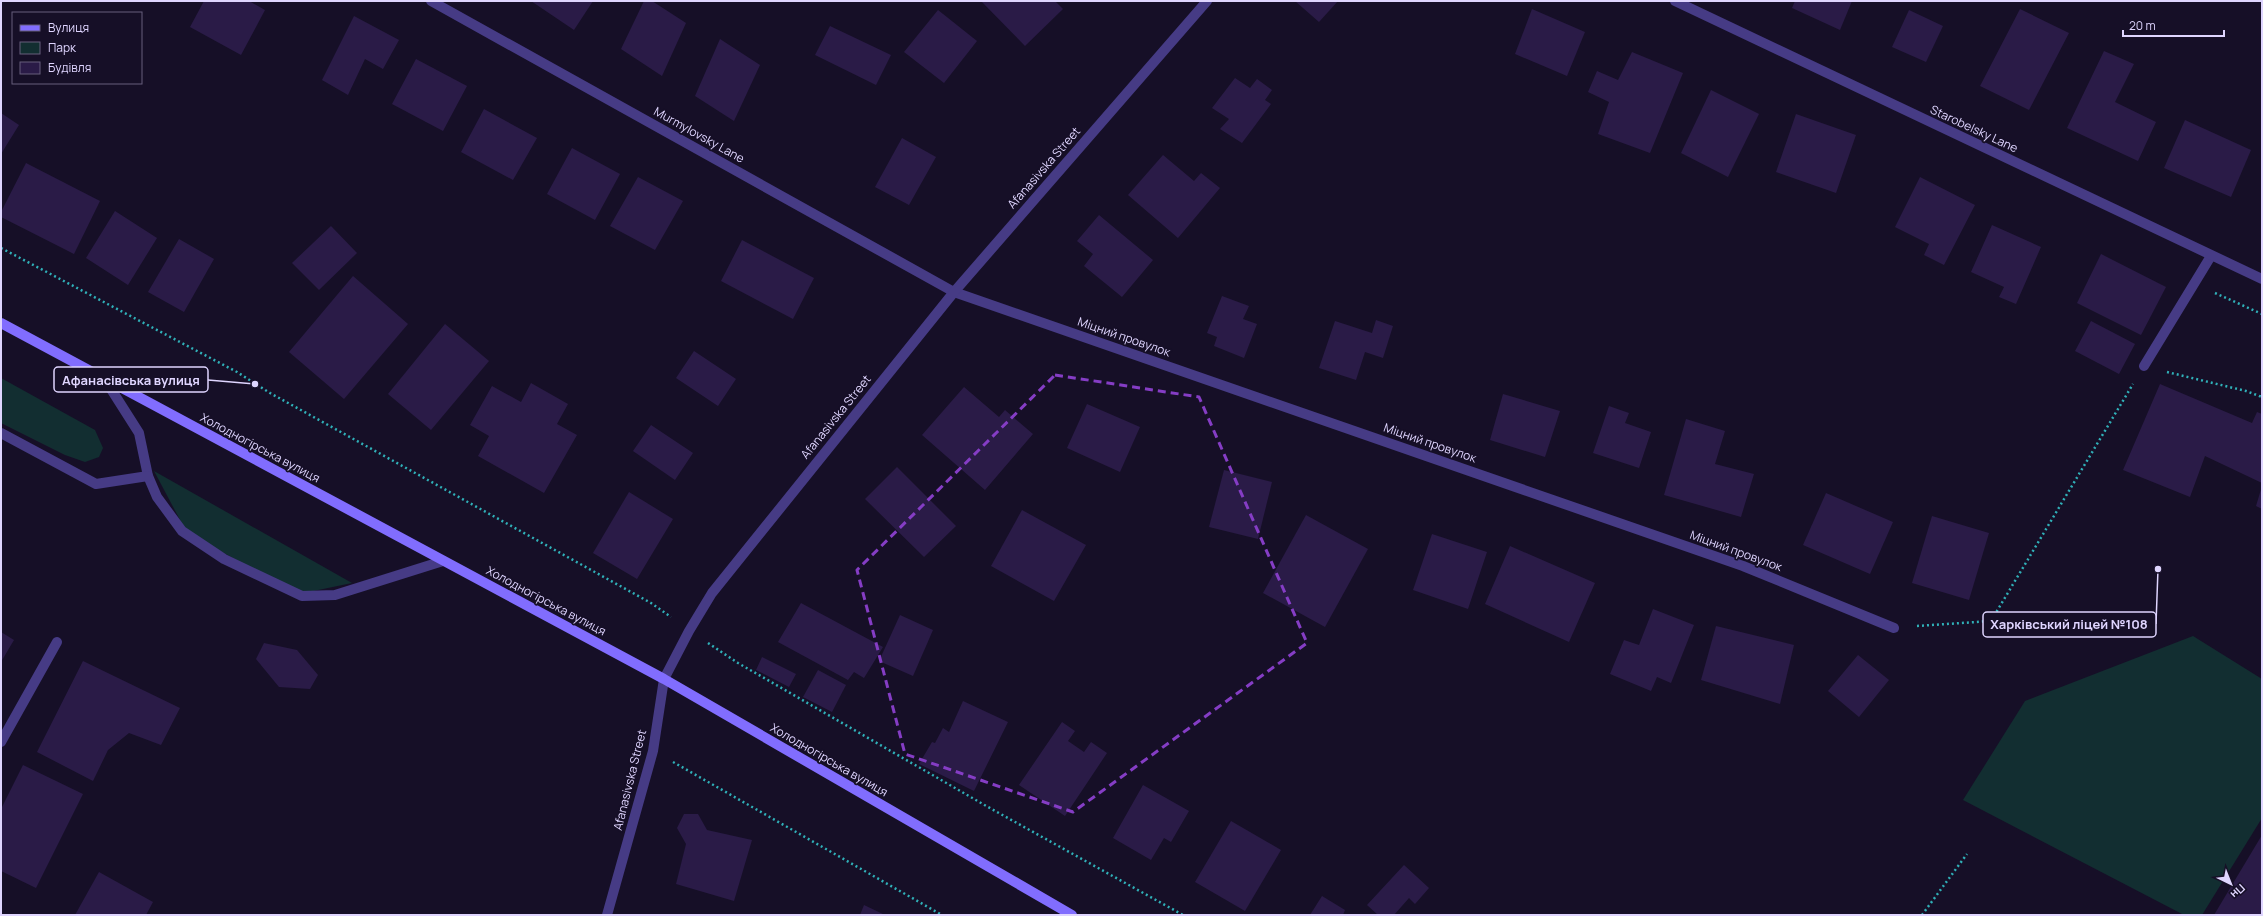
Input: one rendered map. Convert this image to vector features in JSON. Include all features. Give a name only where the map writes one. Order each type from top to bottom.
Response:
[{"type":"main road","name":"Холодногірська вулиця","points":[[1,323],[225,445],[664,679],[1072,915]]},
{"type":"street","name":"Murmylovsky Lane","points":[[431,1],[954,292]]},
{"type":"street","name":"Afanasivska Street","points":[[608,915],[653,751],[664,679],[689,631],[712,593],[954,292],[1207,1]]},
{"type":"street","name":"Starobelsky Lane","points":[[1675,1],[2262,279]]},
{"type":"street","points":[[2144,366],[2211,256]]},
{"type":"street","name":"Міцний провулок","points":[[954,292],[1743,566],[1894,628]]},
{"type":"street","points":[[104,378],[139,433],[148,476],[157,497],[182,531],[224,559],[302,596],[335,595],[443,561]]},
{"type":"street","points":[[1,434],[96,484],[148,476]]},
{"type":"street","points":[[1,742],[57,642]]},
{"type":"path","points":[[1,248],[237,372],[270,393],[651,603],[689,631],[738,663],[974,799],[1183,915]]},
{"type":"path","points":[[2194,284],[2262,314]]},
{"type":"path","points":[[1894,628],[1991,622],[2144,366],[2246,391],[2262,397]]},
{"type":"path","points":[[653,751],[942,915]]},
{"type":"path","points":[[1922,915],[1967,854]]},
{"type":"highlighted area","points":[[1055,375],[1199,397],[1307,643],[1073,812],[905,754],[857,570]]},
{"type":"green space","points":[[1,378],[95,430],[103,448],[99,457],[85,462],[65,455],[1,423]]},
{"type":"green space","points":[[154,471],[352,583],[299,594],[187,533]]},
{"type":"green space","points":[[2193,636],[2262,679],[2262,818],[2202,915],[2184,915],[1963,800],[2025,701]]},
{"type":"building","points":[[204,1],[249,1],[265,10],[241,55],[190,27]]},
{"type":"building","points":[[531,1],[593,1],[574,30]]},
{"type":"building","points":[[644,1],[652,1],[686,23],[662,76],[621,49]]},
{"type":"building","points":[[981,1],[1055,1],[1063,9],[1025,46]]},
{"type":"building","points":[[1295,1],[1338,1],[1319,22]]},
{"type":"building","points":[[1795,1],[1852,1],[1840,30],[1792,8]]},
{"type":"building","points":[[1532,9],[1585,32],[1567,76],[1515,54]]},
{"type":"building","points":[[2020,9],[2069,33],[2029,110],[1980,86]]},
{"type":"building","points":[[938,10],[977,41],[944,83],[904,52]]},
{"type":"building","points":[[1909,10],[1943,26],[1926,62],[1892,47]]},
{"type":"building","points":[[354,16],[399,40],[383,69],[365,59],[348,95],[322,80]]},
{"type":"building","points":[[830,26],[891,55],[876,85],[815,55]]},
{"type":"building","points":[[720,39],[760,65],[734,121],[695,96]]},
{"type":"building","points":[[2104,51],[2134,64],[2115,102],[2156,122],[2138,161],[2067,128]]},
{"type":"building","points":[[1632,52],[1683,73],[1650,153],[1598,134],[1609,102],[1588,92],[1597,71],[1618,80]]},
{"type":"building","points":[[416,59],[467,86],[443,131],[392,104]]},
{"type":"building","points":[[1235,78],[1250,88],[1257,79],[1272,90],[1265,100],[1271,104],[1242,143],[1220,129],[1229,119],[1212,108]]},
{"type":"building","points":[[1711,90],[1759,114],[1728,177],[1681,153]]},
{"type":"building","points":[[484,109],[537,138],[513,180],[461,152]]},
{"type":"building","points":[[1,113],[19,125],[1,154]]},
{"type":"building","points":[[1796,114],[1856,135],[1836,193],[1776,172]]},
{"type":"building","points":[[2185,120],[2251,150],[2231,197],[2164,168]]},
{"type":"building","points":[[902,138],[936,157],[909,205],[875,187]]},
{"type":"building","points":[[572,148],[620,174],[595,220],[547,194]]},
{"type":"building","points":[[1163,155],[1194,181],[1201,173],[1220,188],[1178,238],[1128,195]]},
{"type":"building","points":[[26,163],[100,201],[74,254],[1,217],[1,212]]},
{"type":"building","points":[[638,177],[683,201],[655,250],[610,226]]},
{"type":"building","points":[[1920,177],[1975,205],[1944,265],[1924,255],[1929,244],[1895,227]]},
{"type":"building","points":[[115,211],[157,238],[128,285],[86,258]]},
{"type":"building","points":[[1099,215],[1153,260],[1122,297],[1084,266],[1093,254],[1077,241]]},
{"type":"building","points":[[1992,225],[2041,247],[2016,304],[1999,297],[2004,287],[1971,272]]},
{"type":"building","points":[[331,226],[357,253],[319,290],[292,263]]},
{"type":"building","points":[[179,239],[214,259],[184,312],[148,292]]},
{"type":"building","points":[[742,240],[814,278],[793,319],[721,281]]},
{"type":"building","points":[[2101,254],[2166,287],[2141,335],[2077,303]]},
{"type":"building","points":[[353,276],[408,324],[344,399],[289,352]]},
{"type":"building","points":[[1222,296],[1249,306],[1243,319],[1257,324],[1244,358],[1214,346],[1217,337],[1207,333]]},
{"type":"building","points":[[1376,320],[1393,326],[1383,358],[1365,352],[1356,380],[1319,368],[1335,321],[1372,333]]},
{"type":"building","points":[[2091,321],[2135,344],[2119,374],[2075,351]]},
{"type":"building","points":[[445,324],[489,361],[431,430],[388,394]]},
{"type":"building","points":[[694,351],[736,379],[718,406],[676,378]]},
{"type":"building","points":[[531,383],[568,404],[557,424],[577,435],[544,493],[478,456],[489,436],[470,425],[492,386],[521,402]]},
{"type":"building","points":[[2160,384],[2252,423],[2257,412],[2262,414],[2262,483],[2205,456],[2190,497],[2123,470]]},
{"type":"building","points":[[964,387],[999,417],[1005,410],[1033,434],[985,490],[922,435]]},
{"type":"building","points":[[1503,394],[1560,411],[1545,457],[1490,440]]},
{"type":"building","points":[[1087,404],[1140,427],[1120,472],[1067,448]]},
{"type":"building","points":[[1609,406],[1629,413],[1625,423],[1651,432],[1639,468],[1593,453]]},
{"type":"building","points":[[1686,419],[1725,431],[1715,464],[1754,474],[1741,517],[1664,495]]},
{"type":"building","points":[[651,425],[693,453],[675,480],[633,451]]},
{"type":"building","points":[[897,467],[956,526],[924,557],[865,499]]},
{"type":"building","points":[[1224,470],[1272,482],[1258,539],[1209,527]]},
{"type":"building","points":[[2262,486],[2262,509],[2256,506]]},
{"type":"building","points":[[629,492],[673,519],[637,579],[593,553]]},
{"type":"building","points":[[1826,493],[1893,522],[1870,574],[1803,545]]},
{"type":"building","points":[[1022,510],[1086,545],[1054,601],[991,566]]},
{"type":"building","points":[[1306,515],[1368,549],[1325,627],[1263,593]]},
{"type":"building","points":[[1932,516],[1989,533],[1969,600],[1912,583]]},
{"type":"building","points":[[1432,534],[1487,552],[1468,609],[1413,590]]},
{"type":"building","points":[[1510,546],[1595,583],[1569,642],[1485,604]]},
{"type":"building","points":[[801,603],[883,647],[864,678],[854,672],[848,680],[778,642]]},
{"type":"building","points":[[1653,609],[1694,625],[1671,683],[1657,677],[1651,691],[1610,674],[1624,640],[1639,645]]},
{"type":"building","points":[[900,615],[933,630],[913,676],[879,661]]},
{"type":"building","points":[[1716,626],[1794,645],[1780,704],[1701,680]]},
{"type":"building","points":[[1,632],[14,640],[1,662]]},
{"type":"building","points":[[264,643],[297,650],[318,675],[310,689],[279,687],[256,659]]},
{"type":"building","points":[[1858,655],[1889,680],[1859,717],[1828,691]]},
{"type":"building","points":[[762,657],[796,674],[789,687],[756,670]]},
{"type":"building","points":[[83,661],[180,708],[161,745],[129,733],[108,750],[93,781],[37,752]]},
{"type":"building","points":[[818,670],[846,685],[832,712],[803,697]]},
{"type":"building","points":[[963,701],[1008,722],[974,791],[919,764],[932,742],[935,743],[943,728],[949,732]]},
{"type":"building","points":[[1062,722],[1075,731],[1068,741],[1084,752],[1091,742],[1107,753],[1065,816],[1019,785]]},
{"type":"building","points":[[23,765],[83,794],[36,888],[1,871],[1,809]]},
{"type":"building","points":[[1143,785],[1189,811],[1171,842],[1164,838],[1151,860],[1113,838]]},
{"type":"building","points":[[684,814],[698,814],[707,830],[752,840],[734,901],[676,884],[686,844],[677,828]]},
{"type":"building","points":[[1231,821],[1281,850],[1245,911],[1195,882]]},
{"type":"building","points":[[2262,835],[2262,915],[2214,915]]},
{"type":"building","points":[[1404,865],[1429,888],[1415,904],[1409,898],[1394,915],[1378,915],[1367,905]]},
{"type":"building","points":[[99,872],[153,902],[146,915],[75,915]]},
{"type":"building","points":[[1322,896],[1345,910],[1343,915],[1310,915]]},
{"type":"building","points":[[864,905],[885,915],[860,915]]},
{"type":"place","name":"Афанасівська вулиця","points":[[255,384]]},
{"type":"place","name":"Харківський ліцей №108","points":[[2158,569]]}]
